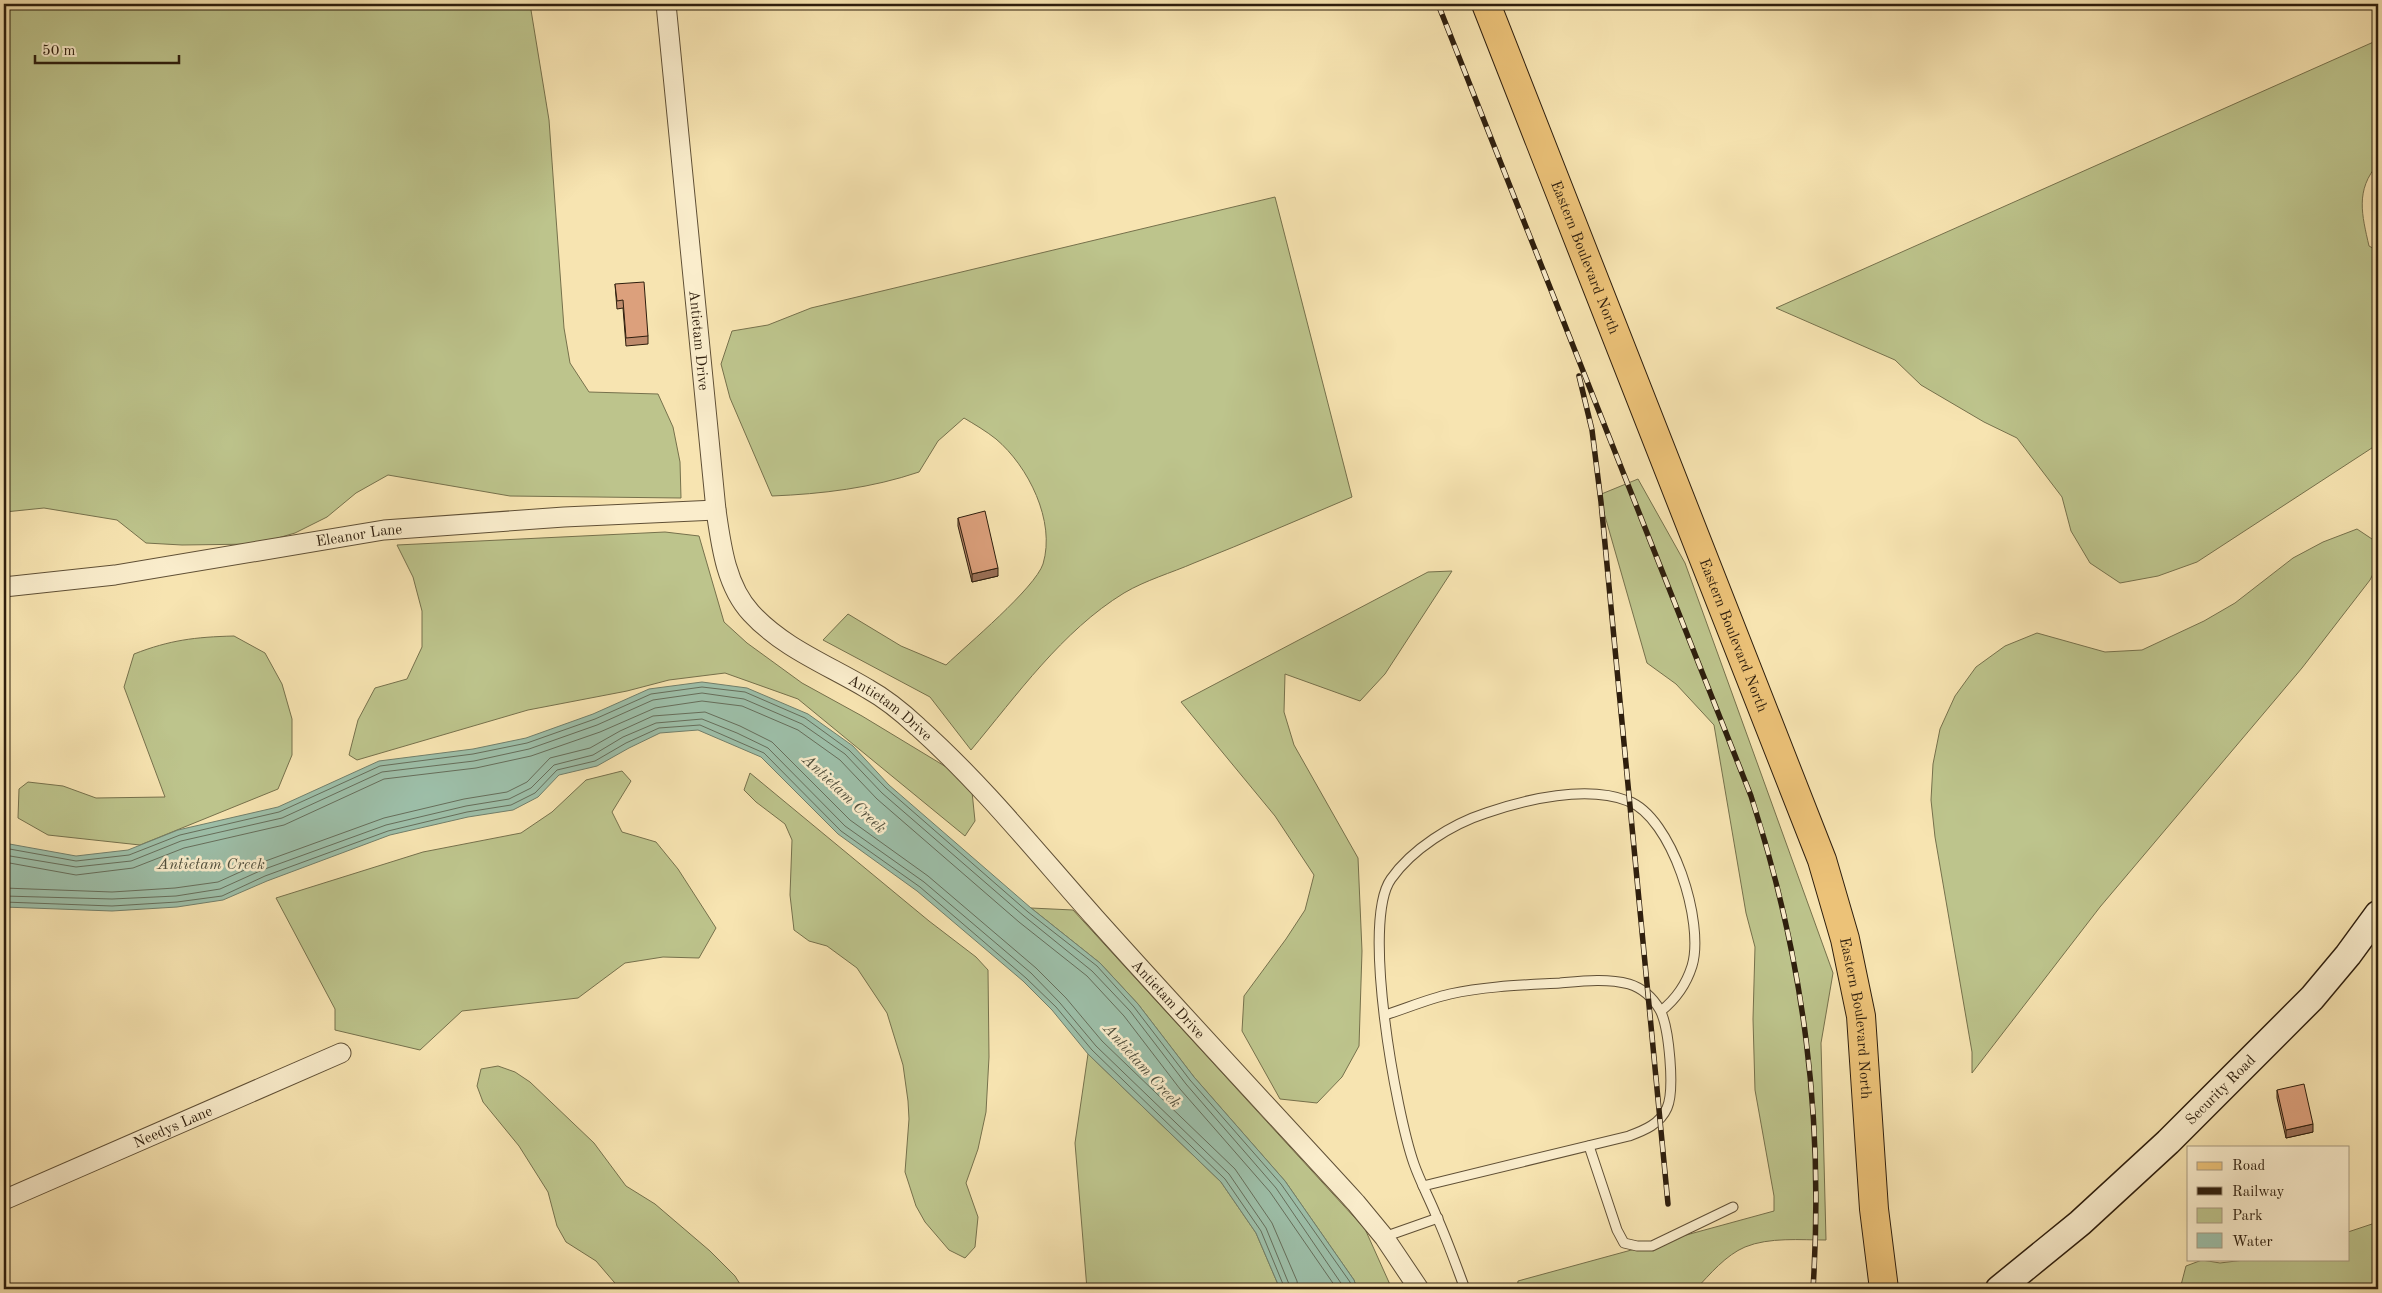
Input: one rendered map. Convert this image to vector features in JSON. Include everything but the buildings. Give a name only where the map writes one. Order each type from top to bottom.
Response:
[{"type":"main road","name":"Eastern Boulevard North","points":[[1486,4],[1822,860],[1845,939],[1861,1016],[1874,1209],[1884,1289]]},
{"type":"street","name":"Antietam Drive","points":[[666,4],[716,510],[725,560],[734,586],[749,611],[766,629],[790,646],[870,690],[920,728],[979,789],[1138,967],[1356,1203],[1384,1237],[1419,1289]]},
{"type":"street","name":"Eleanor Lane","points":[[4,587],[115,575],[384,530],[564,517],[716,510]]},
{"type":"street","name":"Security Road","points":[[1999,1289],[2080,1223],[2168,1142],[2312,998],[2348,955],[2378,914]]},
{"type":"street","name":"Needys Lane","points":[[4,1200],[341,1053]]},
{"type":"lane","points":[[1465,1289],[1438,1218],[1423,1186],[1403,1129],[1385,1015],[1378,952],[1380,915],[1390,880],[1412,856],[1438,837],[1468,819],[1506,806],[1593,792],[1629,801],[1647,814],[1669,845],[1690,895],[1694,926],[1693,964],[1684,986],[1672,1003],[1661,1011]]},
{"type":"lane","points":[[1385,1015],[1450,994],[1508,986],[1595,980],[1629,984],[1648,993],[1661,1011],[1671,1064],[1668,1107],[1660,1119],[1648,1129],[1589,1146],[1423,1186]]},
{"type":"lane","points":[[1589,1146],[1617,1230],[1624,1243],[1637,1246],[1652,1246],[1733,1207]]},
{"type":"lane","points":[[1384,1237],[1438,1218]]},
{"type":"green space","points":[[9,4],[208,4],[233,8],[302,7],[311,4],[530,4],[549,120],[564,328],[570,363],[589,392],[658,394],[673,427],[680,462],[681,498],[510,496],[388,475],[356,493],[327,517],[295,533],[257,544],[182,545],[146,543],[117,520],[44,508],[5,512],[6,42]]},
{"type":"green space","points":[[2378,40],[2378,164],[2366,183],[2362,203],[2369,246],[2378,251],[2378,444],[2197,562],[2158,576],[2120,583],[2090,563],[2071,531],[2062,497],[2017,438],[1984,422],[1921,385],[1895,360],[1776,308]]},
{"type":"green space","points":[[1275,197],[1352,497],[1150,580],[1124,593],[1102,608],[1060,645],[1023,686],[971,750],[930,697],[823,640],[848,614],[901,646],[946,665],[1014,601],[1037,574],[1043,564],[1046,547],[1046,530],[1042,513],[1028,479],[1008,450],[992,436],[964,418],[938,441],[919,472],[901,478],[847,489],[772,496],[730,398],[721,364],[732,331],[768,325],[811,308]]},
{"type":"green space","points":[[1638,479],[1685,563],[1833,973],[1821,1043],[1826,1240],[1775,1240],[1745,1247],[1725,1260],[1696,1289],[1517,1289],[1518,1281],[1774,1211],[1774,1196],[1755,1090],[1753,1019],[1755,947],[1746,913],[1714,725],[1676,684],[1647,663],[1599,495]]},
{"type":"green space","points":[[2357,529],[2378,543],[2378,564],[2370,580],[2302,668],[2100,907],[1972,1073],[1972,1052],[1935,837],[1931,800],[1933,764],[1940,729],[1955,696],[1976,667],[2005,646],[2037,633],[2105,652],[2142,650],[2204,621],[2235,603],[2293,558],[2323,542]]},
{"type":"green space","points":[[665,532],[699,536],[724,622],[747,643],[802,683],[862,716],[971,782],[975,821],[965,836],[798,699],[725,673],[669,680],[627,691],[528,710],[357,760],[349,755],[358,720],[375,688],[407,679],[422,647],[422,611],[413,577],[397,545]]},
{"type":"green space","points":[[1452,571],[1385,674],[1360,701],[1285,674],[1284,712],[1294,745],[1358,858],[1362,951],[1359,1046],[1342,1077],[1317,1103],[1280,1099],[1242,1031],[1244,996],[1305,910],[1314,875],[1275,816],[1181,702],[1428,572]]},
{"type":"green space","points":[[234,636],[265,653],[282,684],[292,719],[292,755],[278,789],[140,845],[48,835],[18,818],[19,789],[28,782],[63,786],[96,798],[165,797],[124,687],[134,654],[159,645],[183,640]]},
{"type":"green space","points":[[622,771],[631,781],[612,812],[622,832],[656,842],[678,869],[716,928],[699,958],[663,957],[625,963],[578,998],[462,1011],[420,1050],[335,1030],[335,1009],[276,898],[423,852],[521,833],[552,812],[586,780]]},
{"type":"green space","points":[[750,773],[929,921],[976,957],[988,970],[989,1057],[986,1112],[978,1149],[966,1183],[978,1217],[975,1247],[965,1258],[949,1250],[925,1222],[916,1206],[905,1172],[909,1119],[908,1101],[903,1065],[887,1013],[857,968],[827,946],[809,941],[794,930],[790,895],[792,840],[785,824],[756,802],[744,790]]},
{"type":"green space","points":[[1031,908],[1073,910],[1365,1229],[1392,1289],[1357,1289],[1354,1280],[1285,1181],[1194,1077],[1138,1004],[1100,963]]},
{"type":"green space","points":[[1088,1054],[1221,1182],[1256,1233],[1280,1289],[1087,1289],[1075,1143]]},
{"type":"green space","points":[[498,1066],[515,1072],[530,1082],[594,1143],[626,1186],[655,1204],[710,1251],[735,1276],[743,1289],[620,1289],[596,1261],[566,1242],[557,1226],[548,1192],[519,1146],[483,1102],[477,1086],[481,1069]]},
{"type":"green space","points":[[2378,1222],[2378,1289],[2180,1289],[2186,1266],[2202,1260],[2220,1263],[2244,1260],[2350,1260],[2350,1231]]},
{"type":"water","name":"Antietam Creek","points":[[702,682],[747,688],[808,714],[853,746],[889,785],[1031,908],[1100,963],[1138,1004],[1194,1077],[1285,1181],[1354,1280],[1357,1289],[1280,1289],[1256,1233],[1221,1182],[1088,1054],[1052,1010],[1023,981],[917,891],[838,834],[761,757],[698,730],[660,733],[597,766],[559,775],[538,797],[513,810],[468,817],[390,835],[267,881],[223,900],[177,907],[112,911],[4,907],[4,843],[76,856],[128,850],[178,830],[278,807],[379,761],[473,749],[526,738],[593,714],[649,689]]},
{"type":"railway","points":[[1438,4],[1751,796],[1769,857],[1785,918],[1806,1040],[1815,1162],[1816,1225],[1813,1289]]},
{"type":"railway","points":[[1579,376],[1592,430],[1601,502],[1668,1204]]}]
